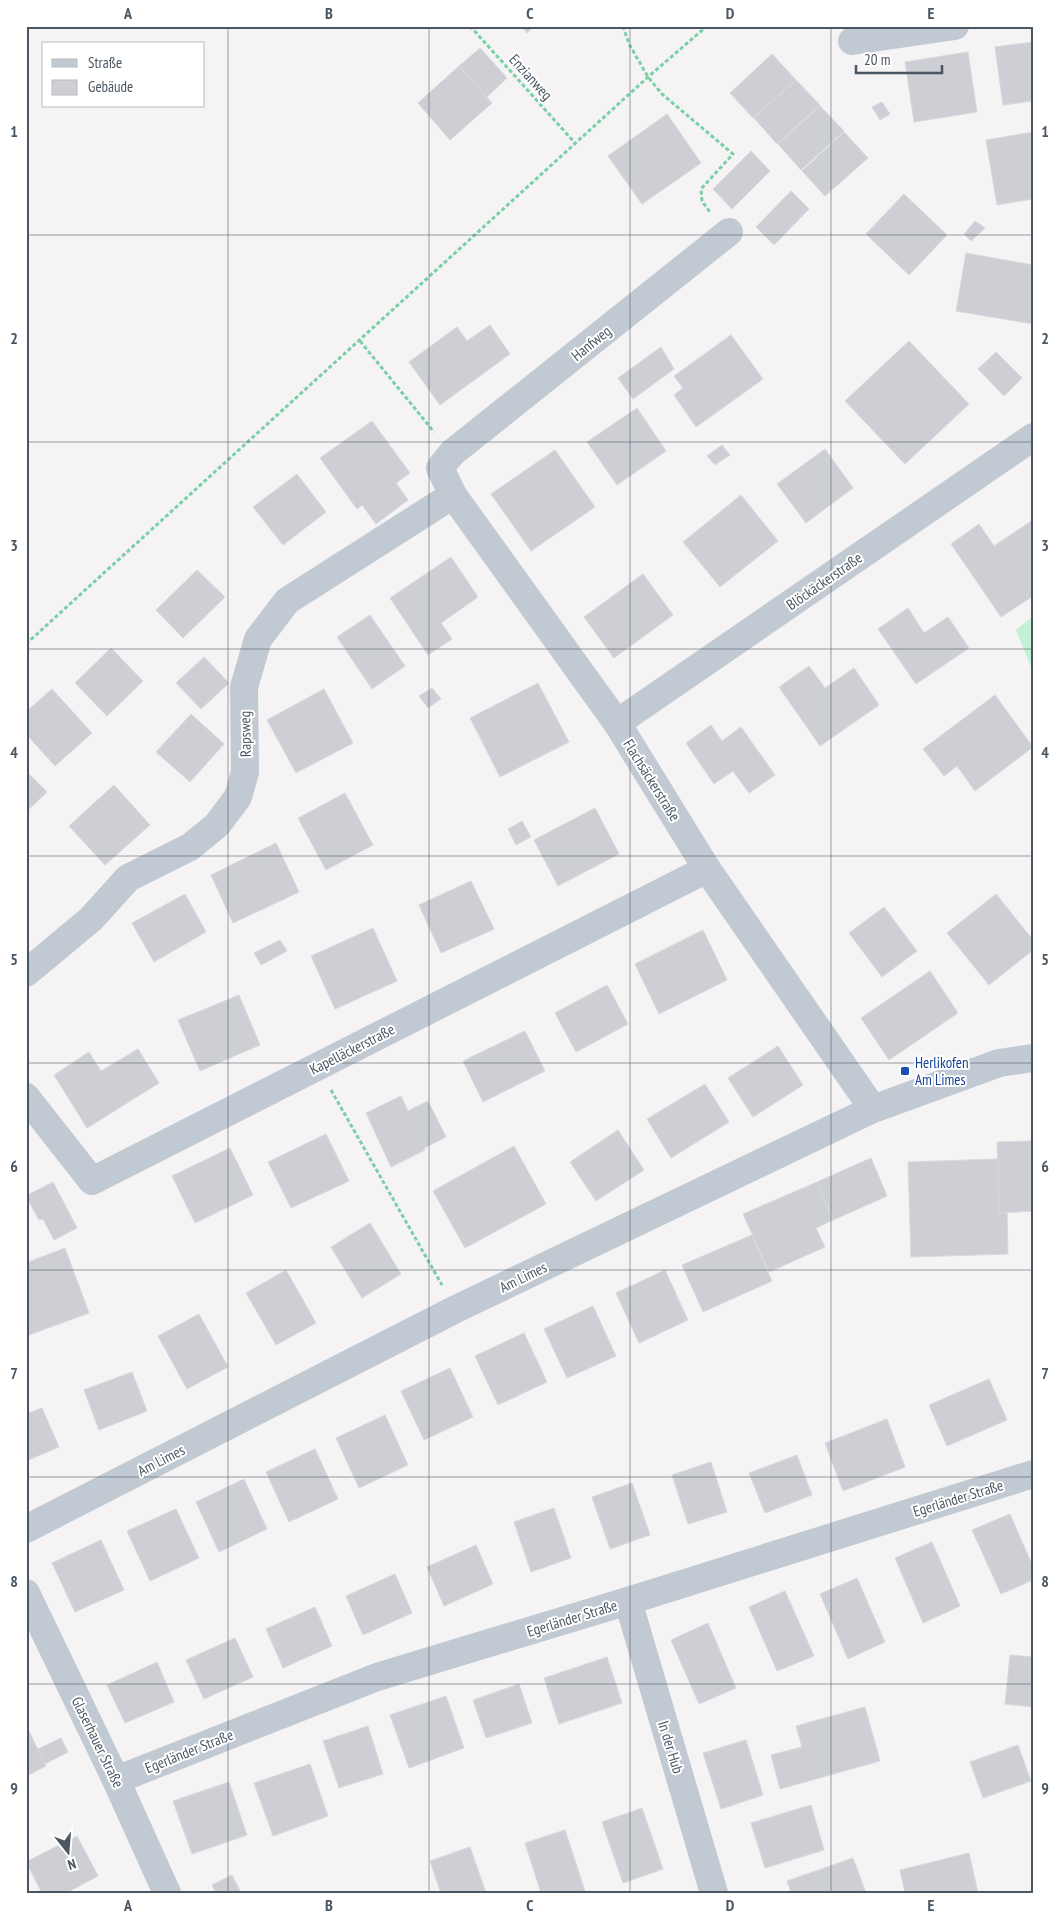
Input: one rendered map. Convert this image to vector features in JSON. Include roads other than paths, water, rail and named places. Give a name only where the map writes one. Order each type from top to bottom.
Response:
[{"type":"street","points":[[852,41],[955,26]]},
{"type":"street","name":"Hanfweg","points":[[452,453],[729,232]]},
{"type":"street","name":"Blöckäckerstraße","points":[[617,723],[1032,440]]},
{"type":"street","name":"Flachsäckerstraße","points":[[452,453],[440,468],[453,495],[617,723],[707,869],[873,1109]]},
{"type":"street","name":"Rapsweg","points":[[26,973],[91,920],[128,878],[190,847],[217,824],[238,797],[245,772],[244,688],[258,639],[287,601],[453,495]]},
{"type":"street","name":"Kapelläckerstraße","points":[[26,1097],[92,1181],[707,869]]},
{"type":"street","name":"Am Limes","points":[[26,1530],[456,1309],[873,1109],[999,1063],[1033,1058]]},
{"type":"street","name":"Egerländer Straße","points":[[116,1780],[377,1677],[628,1602],[1033,1474]]},
{"type":"street","name":"Glaserhauer Straße","points":[[26,1592],[116,1780],[167,1893]]},
{"type":"street","name":"In der Hub","points":[[628,1602],[714,1893]]},
{"type":"place","name":"Herlikofen Am Limes","points":[[905,1071]]}]
